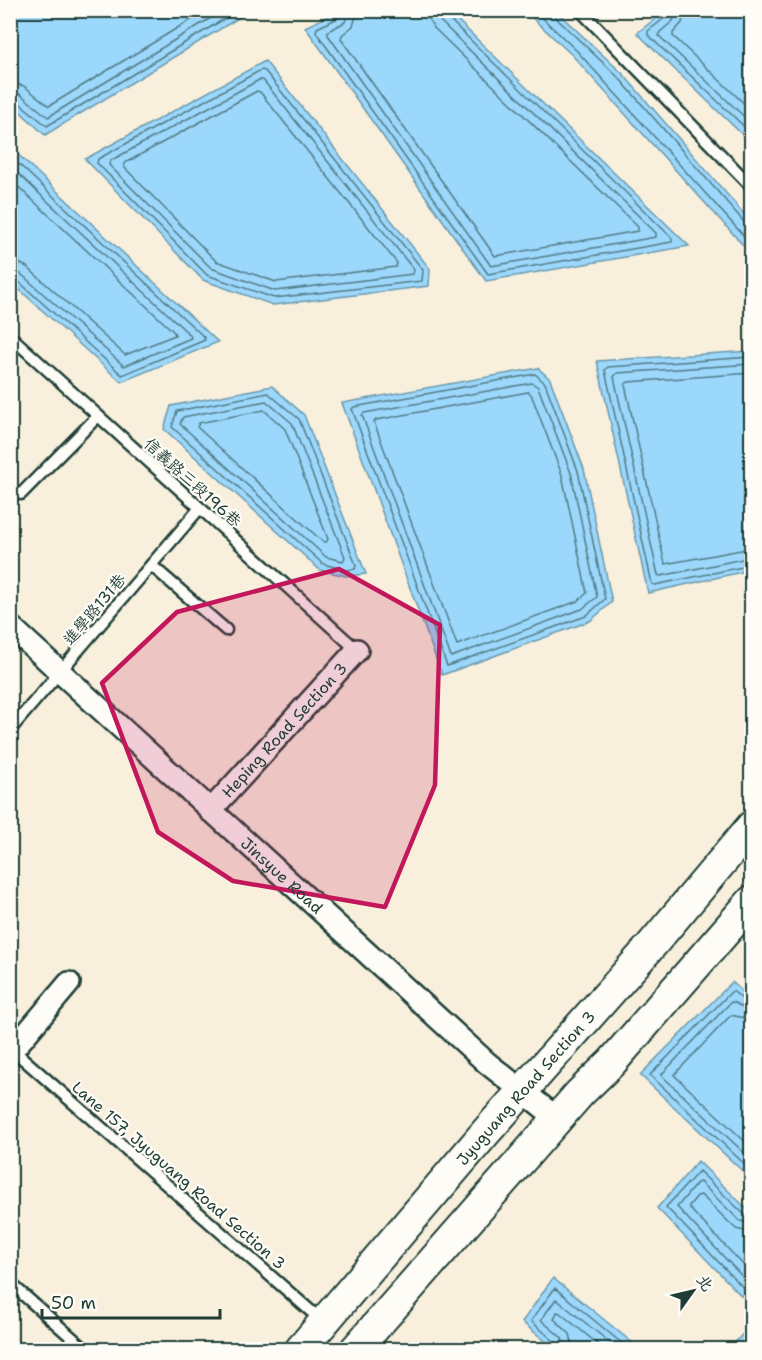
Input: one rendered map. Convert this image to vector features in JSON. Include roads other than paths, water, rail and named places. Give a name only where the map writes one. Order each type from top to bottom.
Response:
[{"type":"street","name":"Jinsyue Road","points":[[10,626],[487,1063],[558,1119]]},
{"type":"street","name":"Heping Road Section 3","points":[[210,811],[357,650]]},
{"type":"street","name":"Jyuguang Road Section 3","points":[[300,1350],[752,826]]},
{"type":"street","points":[[355,1350],[752,901]]},
{"type":"street","points":[[12,1052],[69,983]]},
{"type":"lane","points":[[580,10],[752,187]]},
{"type":"lane","name":"信義路三段196巷","points":[[10,336],[357,650]]},
{"type":"lane","points":[[21,494],[98,416]]},
{"type":"lane","name":"進學路131巷","points":[[10,730],[200,509]]},
{"type":"lane","points":[[151,565],[226,630]]},
{"type":"lane","name":"Lane 157, Jyuguang Road Section 3","points":[[12,1052],[324,1323]]},
{"type":"lane","points":[[10,1283],[87,1350]]},
{"type":"water","points":[[341,10],[448,11],[689,246],[486,281],[305,27]]},
{"type":"water","points":[[10,11],[250,11],[45,135],[11,103]]},
{"type":"water","points":[[525,11],[556,11],[623,74],[751,222],[751,254],[572,55]]},
{"type":"water","points":[[665,11],[751,11],[751,143],[637,33]]},
{"type":"water","points":[[265,61],[430,269],[429,286],[273,305],[203,280],[85,159]]},
{"type":"water","points":[[10,148],[218,342],[121,382],[11,282]]},
{"type":"water","points":[[751,351],[751,570],[648,593],[597,361]]},
{"type":"water","points":[[538,368],[550,379],[584,469],[612,602],[590,621],[442,675],[342,403]]},
{"type":"water","points":[[272,386],[304,415],[366,574],[346,576],[320,570],[164,429],[171,406]]},
{"type":"water","points":[[732,982],[751,999],[751,1179],[640,1075]]},
{"type":"water","points":[[698,1161],[751,1213],[751,1306],[657,1208]]},
{"type":"water","points":[[553,1278],[640,1349],[555,1349],[522,1322]]},
{"type":"water","points":[[751,1325],[751,1349],[729,1349]]}]
